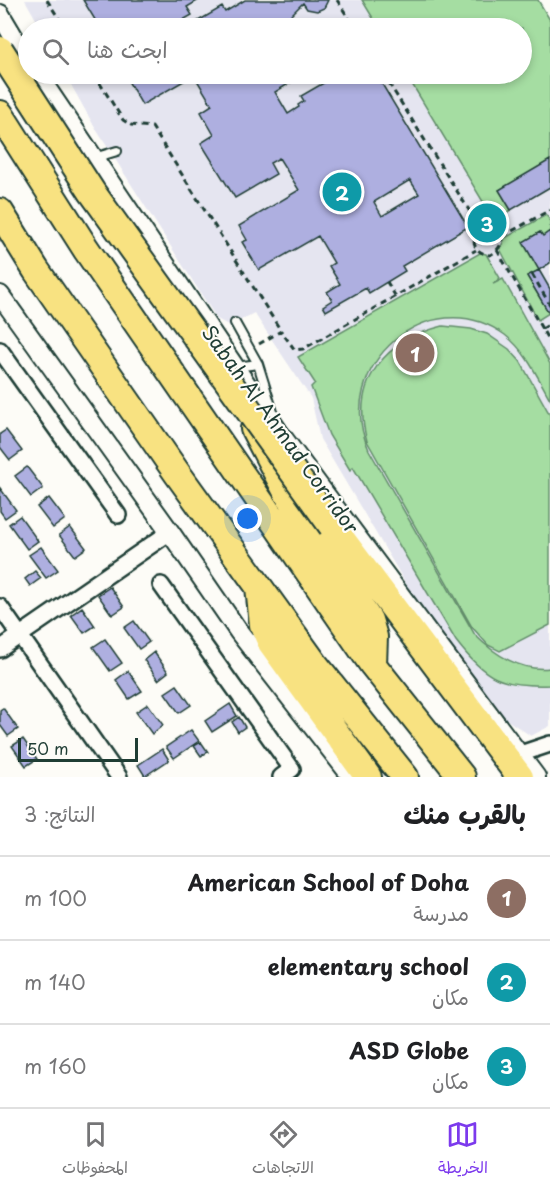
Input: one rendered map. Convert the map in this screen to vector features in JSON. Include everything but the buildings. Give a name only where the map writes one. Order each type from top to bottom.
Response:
[{"type":"highway","points":[[7,45],[18,64]]},
{"type":"highway","points":[[30,84],[98,201],[332,526],[520,765]]},
{"type":"highway","points":[[0,114],[86,249],[373,665],[462,777]]},
{"type":"highway","points":[[0,212],[50,290],[259,587],[314,663],[405,777]]},
{"type":"highway","points":[[227,356],[225,369],[288,497],[369,620],[374,637],[373,665]]},
{"type":"highway","points":[[259,587],[263,625],[271,643],[368,777]]},
{"type":"street","points":[[5,0],[7,45]]},
{"type":"street","points":[[0,14],[7,45]]},
{"type":"street","name":"Sabah Al Ahmad Corridor","points":[[44,84],[278,431],[520,765],[537,777]]},
{"type":"street","points":[[0,295],[239,632],[348,774]]},
{"type":"street","points":[[0,350],[118,515]]},
{"type":"street","points":[[0,649],[170,532]]},
{"type":"street","points":[[161,585],[292,769],[281,777]]},
{"type":"street","points":[[0,607],[119,777]]},
{"type":"street","points":[[520,765],[550,744]]},
{"type":"lane","points":[[94,159],[117,151]]},
{"type":"lane","points":[[235,323],[258,364],[278,431]]},
{"type":"lane","points":[[227,356],[258,364]]},
{"type":"path","points":[[47,0],[59,18]]},
{"type":"path","points":[[337,0],[349,18]]},
{"type":"path","points":[[100,84],[123,120],[131,125],[152,127],[295,350],[303,349],[476,250]]},
{"type":"path","points":[[389,84],[479,226]]},
{"type":"path","points":[[503,236],[549,212]]},
{"type":"path","points":[[492,223],[501,228],[502,241],[497,250],[490,255],[476,250],[474,238],[479,226],[492,223]]},
{"type":"path","points":[[497,250],[550,343]]},
{"type":"path","points":[[532,274],[550,305]]},
{"type":"path","points":[[387,282],[396,297]]},
{"type":"path","points":[[542,329],[550,324]]},
{"type":"path","points":[[250,350],[281,331]]},
{"type":"shaded area","points":[[25,0],[538,0],[550,20],[550,726],[531,736],[491,709],[415,599],[320,439],[311,398],[254,313],[230,326],[217,319],[94,126],[71,84],[532,84],[532,18],[35,18]]},
{"type":"green space","points":[[362,0],[538,0],[550,20],[550,160],[499,190],[511,210],[494,220],[412,84],[532,84],[532,18],[373,18]]},
{"type":"green space","points":[[546,215],[550,220],[550,231],[543,236],[540,232],[523,243],[539,270],[527,276],[549,313],[538,320],[500,249],[505,238]]},
{"type":"green space","points":[[480,253],[486,254],[500,278],[493,284],[503,279],[550,364],[550,399],[525,356],[505,335],[476,321],[446,318],[419,325],[394,341],[375,363],[364,389],[361,419],[369,450],[475,635],[499,655],[509,660],[539,669],[550,668],[550,685],[519,684],[496,678],[476,664],[456,641],[353,467],[350,470],[329,435],[311,387],[315,383],[298,357]]},
{"type":"green space","points":[[443,326],[471,329],[487,334],[509,349],[520,361],[550,415],[550,625],[500,651],[488,645],[472,627],[367,441],[363,419],[364,399],[369,381],[377,366],[389,352],[423,332]]},
{"type":"place","name":"elementary school","points":[[342,192]]},
{"type":"place","name":"ASD Globe","points":[[487,223]]},
{"type":"place","name":"American School of Doha","points":[[415,353]]}]
